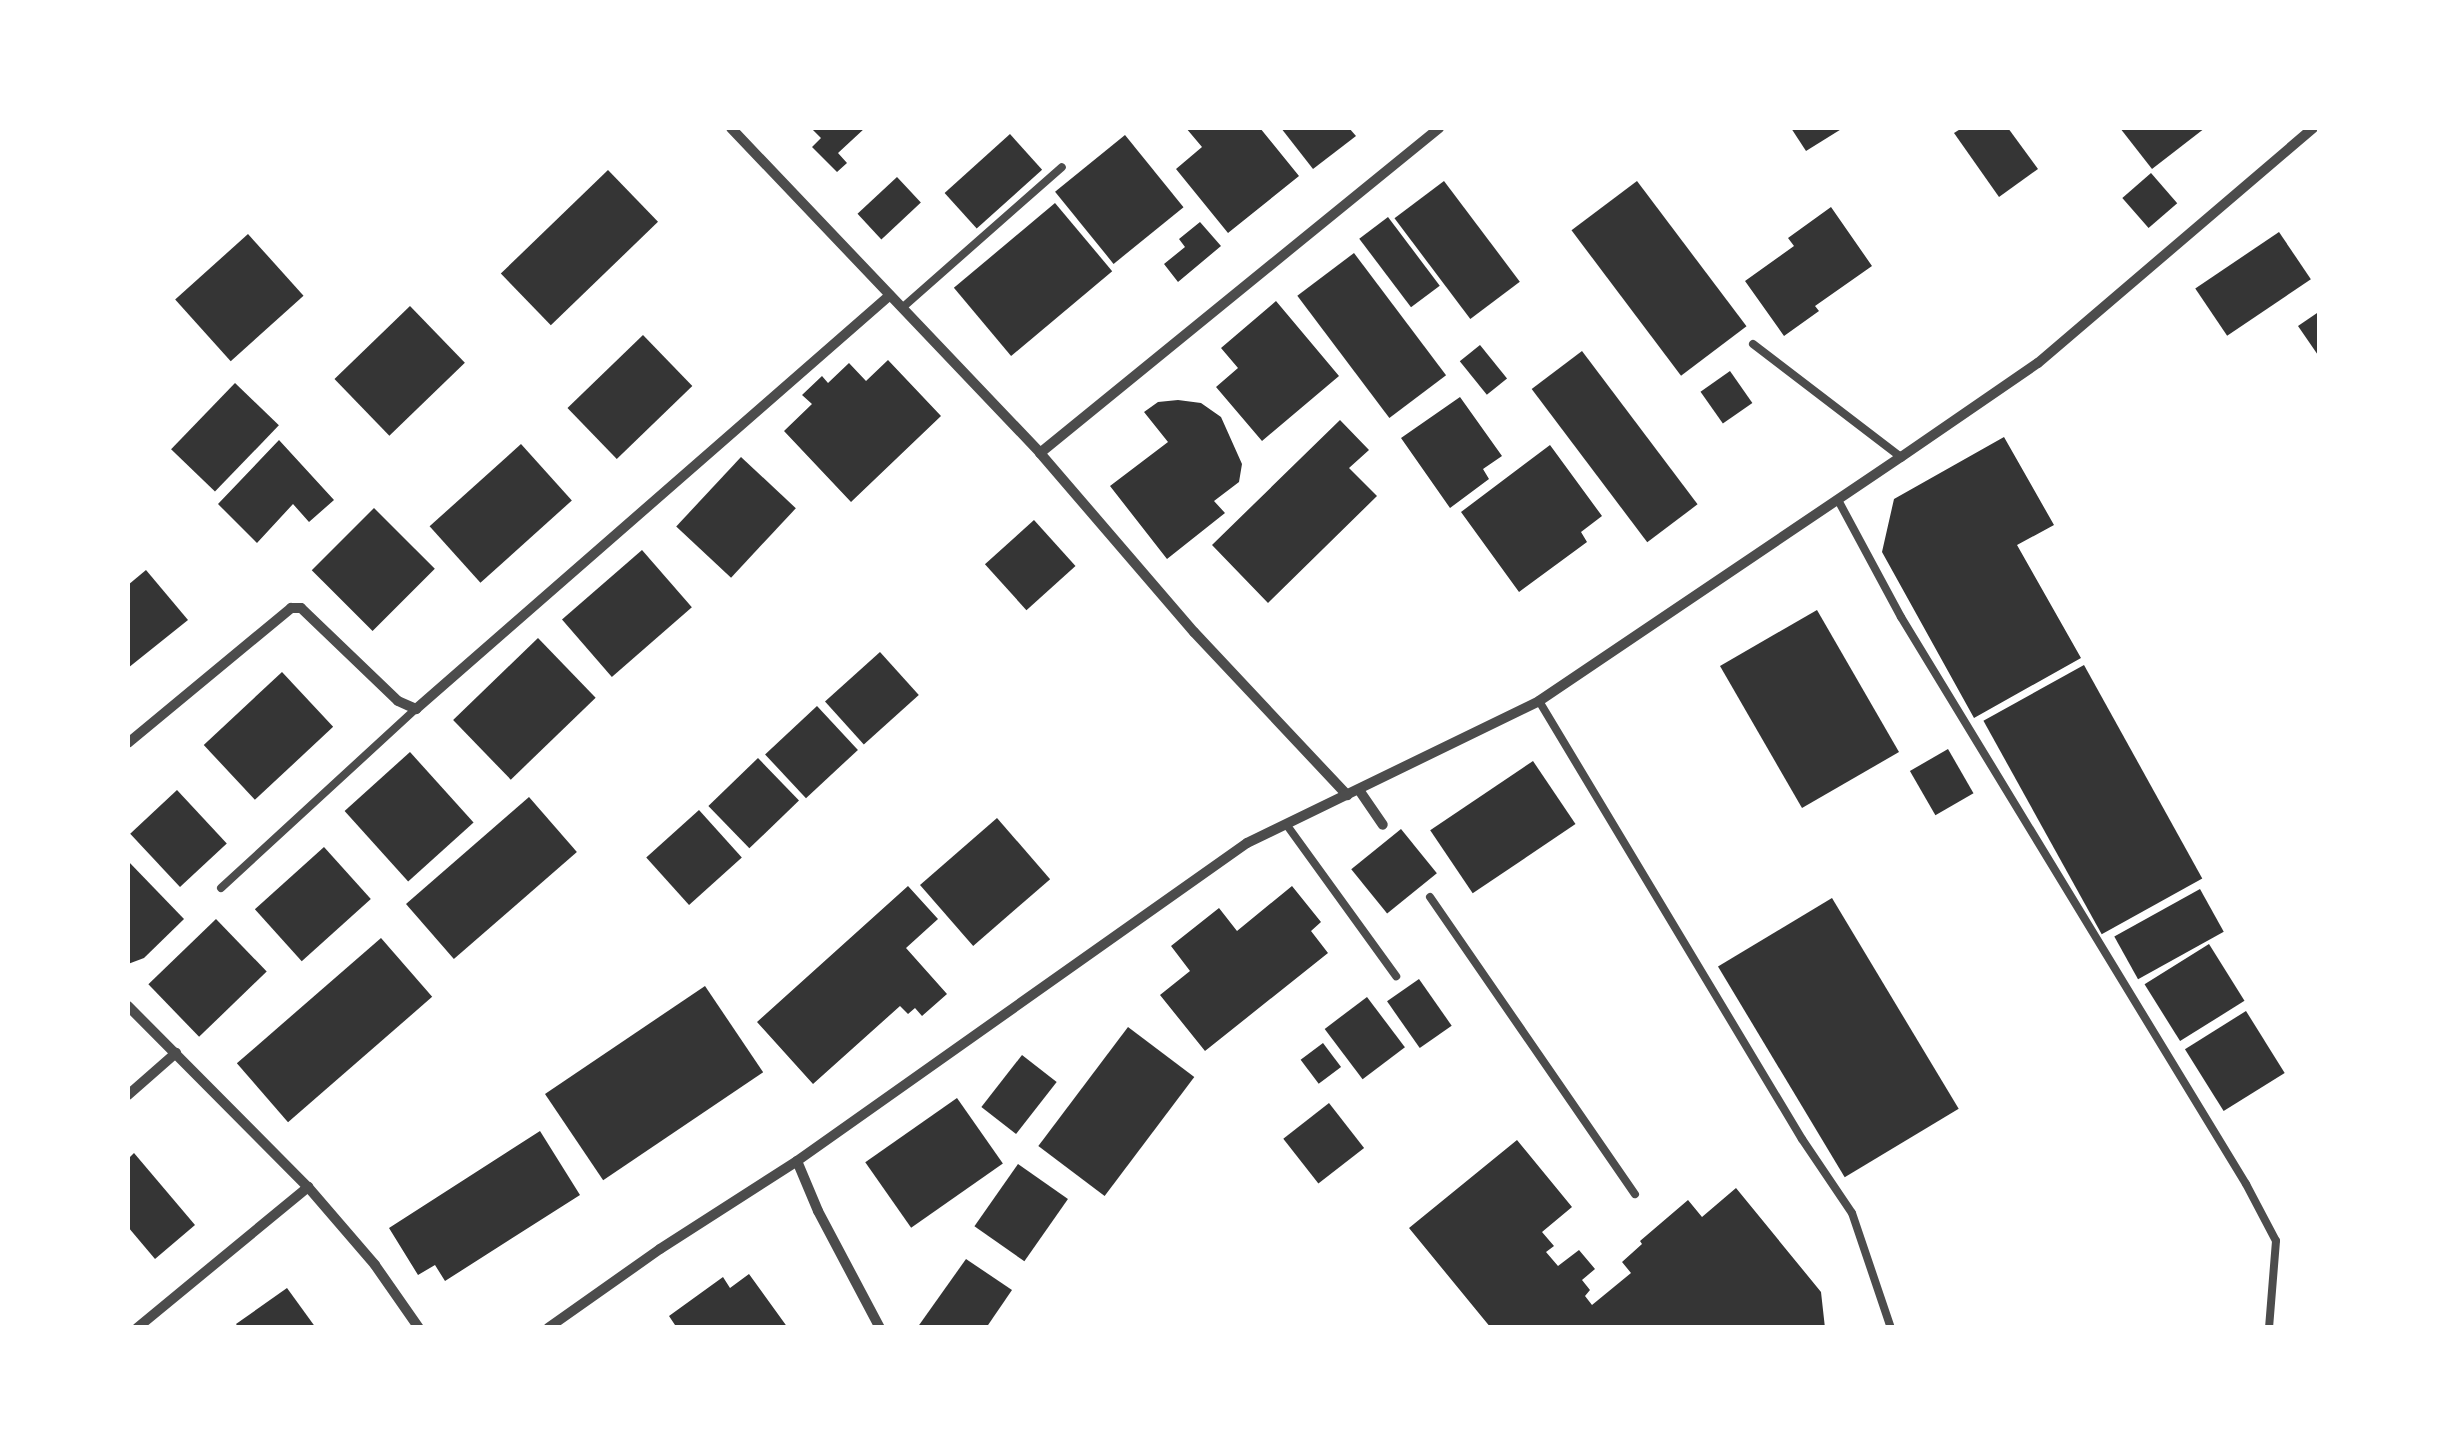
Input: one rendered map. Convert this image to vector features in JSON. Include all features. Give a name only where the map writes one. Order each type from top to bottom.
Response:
[{"type":"street","points":[[731,128],[1040,452],[1194,632],[1347,795]]},
{"type":"street","points":[[1040,452],[1439,128]]},
{"type":"street","points":[[548,1328],[660,1249],[798,1162],[1247,843],[1538,701],[1838,500],[2038,364],[2314,128]]},
{"type":"street","points":[[128,743],[290,608],[301,608],[398,701],[416,709],[890,295]]},
{"type":"street","points":[[1359,790],[1383,826]]},
{"type":"street","points":[[128,1006],[308,1187],[375,1265],[419,1328]]},
{"type":"street","points":[[128,1095],[176,1053]]},
{"type":"street","points":[[798,1162],[818,1211],[880,1328]]},
{"type":"street","points":[[137,1328],[308,1187]]},
{"type":"lane","points":[[902,308],[1062,167]]},
{"type":"lane","points":[[1752,344],[1901,457]]},
{"type":"lane","points":[[1838,500],[1901,617],[2246,1184],[2276,1241],[2269,1328]]},
{"type":"lane","points":[[1538,701],[1802,1139],[1852,1213],[1892,1328]]},
{"type":"lane","points":[[221,888],[416,709]]},
{"type":"lane","points":[[1286,824],[1396,976]]},
{"type":"lane","points":[[1430,897],[1635,1194]]},
{"type":"lane","points":[[1586,1122],[1597,1114]]},
{"type":"building","points":[[811,128],[865,128],[838,153],[847,163],[837,172],[812,147],[821,138]]},
{"type":"building","points":[[1186,128],[1260,128],[1299,176],[1228,233],[1176,169],[1202,147]]},
{"type":"building","points":[[1281,128],[1349,128],[1356,136],[1313,169]]},
{"type":"building","points":[[1791,128],[1843,128],[1806,151]]},
{"type":"building","points":[[1962,128],[2008,128],[2038,169],[1999,197],[1954,133]]},
{"type":"building","points":[[2120,128],[2205,128],[2152,169]]},
{"type":"building","points":[[1010,134],[1042,170],[977,229],[945,193]]},
{"type":"building","points":[[1125,135],[1184,207],[1114,264],[1055,192]]},
{"type":"building","points":[[608,170],[658,222],[551,325],[501,274]]},
{"type":"building","points":[[2151,173],[2177,203],[2149,228],[2122,198]]},
{"type":"building","points":[[897,177],[921,203],[881,239],[858,214]]},
{"type":"building","points":[[1444,181],[1520,282],[1470,319],[1394,218]]},
{"type":"building","points":[[1637,181],[1747,326],[1681,376],[1572,230]]},
{"type":"building","points":[[1055,203],[1112,271],[1011,356],[954,288]]},
{"type":"building","points":[[1831,207],[1872,266],[1815,306],[1819,311],[1784,336],[1745,281],[1794,246],[1788,238]]},
{"type":"building","points":[[1388,217],[1440,286],[1411,307],[1359,239]]},
{"type":"building","points":[[1200,222],[1221,246],[1178,282],[1164,264],[1185,247],[1179,239]]},
{"type":"building","points":[[2279,232],[2311,279],[2227,336],[2195,288]]},
{"type":"building","points":[[248,234],[304,296],[231,361],[175,300]]},
{"type":"building","points":[[1354,253],[1446,375],[1389,418],[1297,296]]},
{"type":"building","points":[[1276,301],[1339,376],[1262,441],[1216,387],[1238,368],[1221,348]]},
{"type":"building","points":[[410,306],[465,363],[389,436],[334,379]]},
{"type":"building","points":[[2320,311],[2320,358],[2298,326]]},
{"type":"building","points":[[643,335],[692,386],[617,459],[567,408]]},
{"type":"building","points":[[1480,345],[1507,378],[1487,395],[1460,361]]},
{"type":"building","points":[[1582,351],[1698,504],[1647,542],[1532,389]]},
{"type":"building","points":[[888,360],[941,416],[851,502],[784,431],[812,404],[802,395],[822,376],[828,383],[849,363],[866,381]]},
{"type":"building","points":[[1730,371],[1752,403],[1723,424],[1701,392]]},
{"type":"building","points":[[235,383],[279,425],[215,492],[171,449]]},
{"type":"building","points":[[1460,397],[1502,456],[1483,469],[1489,479],[1450,508],[1401,438]]},
{"type":"building","points":[[1158,402],[1201,403],[1221,417],[1242,464],[1239,482],[1214,501],[1225,513],[1167,559],[1110,486],[1168,442],[1144,412]]},
{"type":"building","points":[[1340,420],[1369,450],[1349,468],[1377,496],[1268,603],[1212,545]]},
{"type":"building","points":[[2004,437],[2054,525],[2017,545],[2081,658],[1974,718],[1882,552],[1894,499]]},
{"type":"building","points":[[279,440],[334,500],[309,522],[293,504],[257,543],[218,504]]},
{"type":"building","points":[[521,444],[572,500],[480,583],[430,526]]},
{"type":"building","points":[[1550,445],[1602,516],[1581,532],[1587,542],[1519,592],[1461,512]]},
{"type":"building","points":[[741,457],[796,508],[731,578],[676,526]]},
{"type":"building","points":[[374,508],[435,569],[373,631],[312,570]]},
{"type":"building","points":[[1034,520],[1075,566],[1026,610],[985,564]]},
{"type":"building","points":[[642,550],[692,607],[612,677],[562,620]]},
{"type":"building","points":[[146,570],[188,620],[128,668],[128,585]]},
{"type":"building","points":[[1817,610],[1899,752],[1802,808],[1720,666]]},
{"type":"building","points":[[538,638],[596,698],[511,780],[453,720]]},
{"type":"building","points":[[880,652],[919,695],[864,745],[825,702]]},
{"type":"building","points":[[2084,665],[2202,878],[2102,934],[1983,721]]},
{"type":"building","points":[[282,672],[333,727],[255,800],[204,745]]},
{"type":"building","points":[[817,706],[858,750],[806,798],[765,754]]},
{"type":"building","points":[[1948,749],[1974,793],[1935,815],[1910,771]]},
{"type":"building","points":[[410,752],[474,823],[408,881],[345,811]]},
{"type":"building","points":[[758,758],[799,800],[749,848],[708,806]]},
{"type":"building","points":[[1533,761],[1575,824],[1473,893],[1430,830]]},
{"type":"building","points":[[177,790],[227,843],[180,887],[130,834]]},
{"type":"building","points":[[529,797],[577,852],[454,959],[406,904]]},
{"type":"building","points":[[699,810],[742,858],[689,905],[646,858]]},
{"type":"building","points":[[997,818],[1050,879],[973,946],[920,885]]},
{"type":"building","points":[[1401,829],[1437,873],[1387,914],[1351,869]]},
{"type":"building","points":[[324,847],[371,899],[302,961],[255,909]]},
{"type":"building","points":[[128,861],[184,919],[144,958],[128,964]]},
{"type":"building","points":[[908,886],[938,919],[906,948],[947,994],[922,1016],[915,1008],[908,1014],[900,1006],[813,1084],[757,1022]]},
{"type":"building","points":[[1292,886],[1321,922],[1311,931],[1328,953],[1205,1051],[1160,995],[1190,971],[1171,946],[1219,908],[1237,931]]},
{"type":"building","points":[[2200,889],[2224,932],[2138,979],[2114,937]]},
{"type":"building","points":[[1832,898],[1959,1109],[1845,1177],[1718,967]]},
{"type":"building","points":[[216,919],[267,972],[199,1037],[148,984]]},
{"type":"building","points":[[381,938],[432,997],[288,1122],[237,1063]]},
{"type":"building","points":[[2209,944],[2245,1001],[2180,1041],[2145,984]]},
{"type":"building","points":[[1419,979],[1452,1026],[1420,1048],[1387,1001]]},
{"type":"building","points":[[705,986],[763,1072],[603,1180],[545,1094]]},
{"type":"building","points":[[1367,997],[1405,1047],[1363,1079],[1325,1029]]},
{"type":"building","points":[[2246,1011],[2285,1073],[2224,1111],[2185,1049]]},
{"type":"building","points":[[1128,1027],[1194,1077],[1105,1196],[1038,1146]]},
{"type":"building","points":[[1323,1043],[1341,1067],[1319,1084],[1301,1060]]},
{"type":"building","points":[[1022,1055],[1057,1082],[1016,1134],[981,1107]]},
{"type":"building","points":[[957,1098],[1003,1164],[911,1228],[865,1162]]},
{"type":"building","points":[[1329,1103],[1364,1148],[1318,1184],[1283,1139]]},
{"type":"building","points":[[540,1131],[580,1195],[445,1281],[435,1265],[418,1275],[389,1228]]},
{"type":"building","points":[[1517,1140],[1572,1207],[1542,1232],[1554,1246],[1546,1252],[1558,1266],[1579,1250],[1595,1269],[1582,1280],[1590,1290],[1585,1296],[1592,1305],[1631,1273],[1622,1262],[1642,1244],[1640,1241],[1688,1200],[1702,1217],[1736,1188],[1821,1292],[1825,1328],[1491,1328],[1409,1228]]},
{"type":"building","points":[[134,1153],[195,1225],[155,1259],[128,1227],[128,1159]]},
{"type":"building","points":[[1018,1164],[1068,1199],[1024,1261],[974,1226]]},
{"type":"building","points":[[966,1259],[1012,1290],[986,1328],[917,1328]]},
{"type":"building","points":[[749,1274],[788,1328],[671,1328],[675,1325],[669,1316],[723,1277],[730,1288]]},
{"type":"building","points":[[287,1288],[316,1328],[239,1328],[236,1324]]}]
